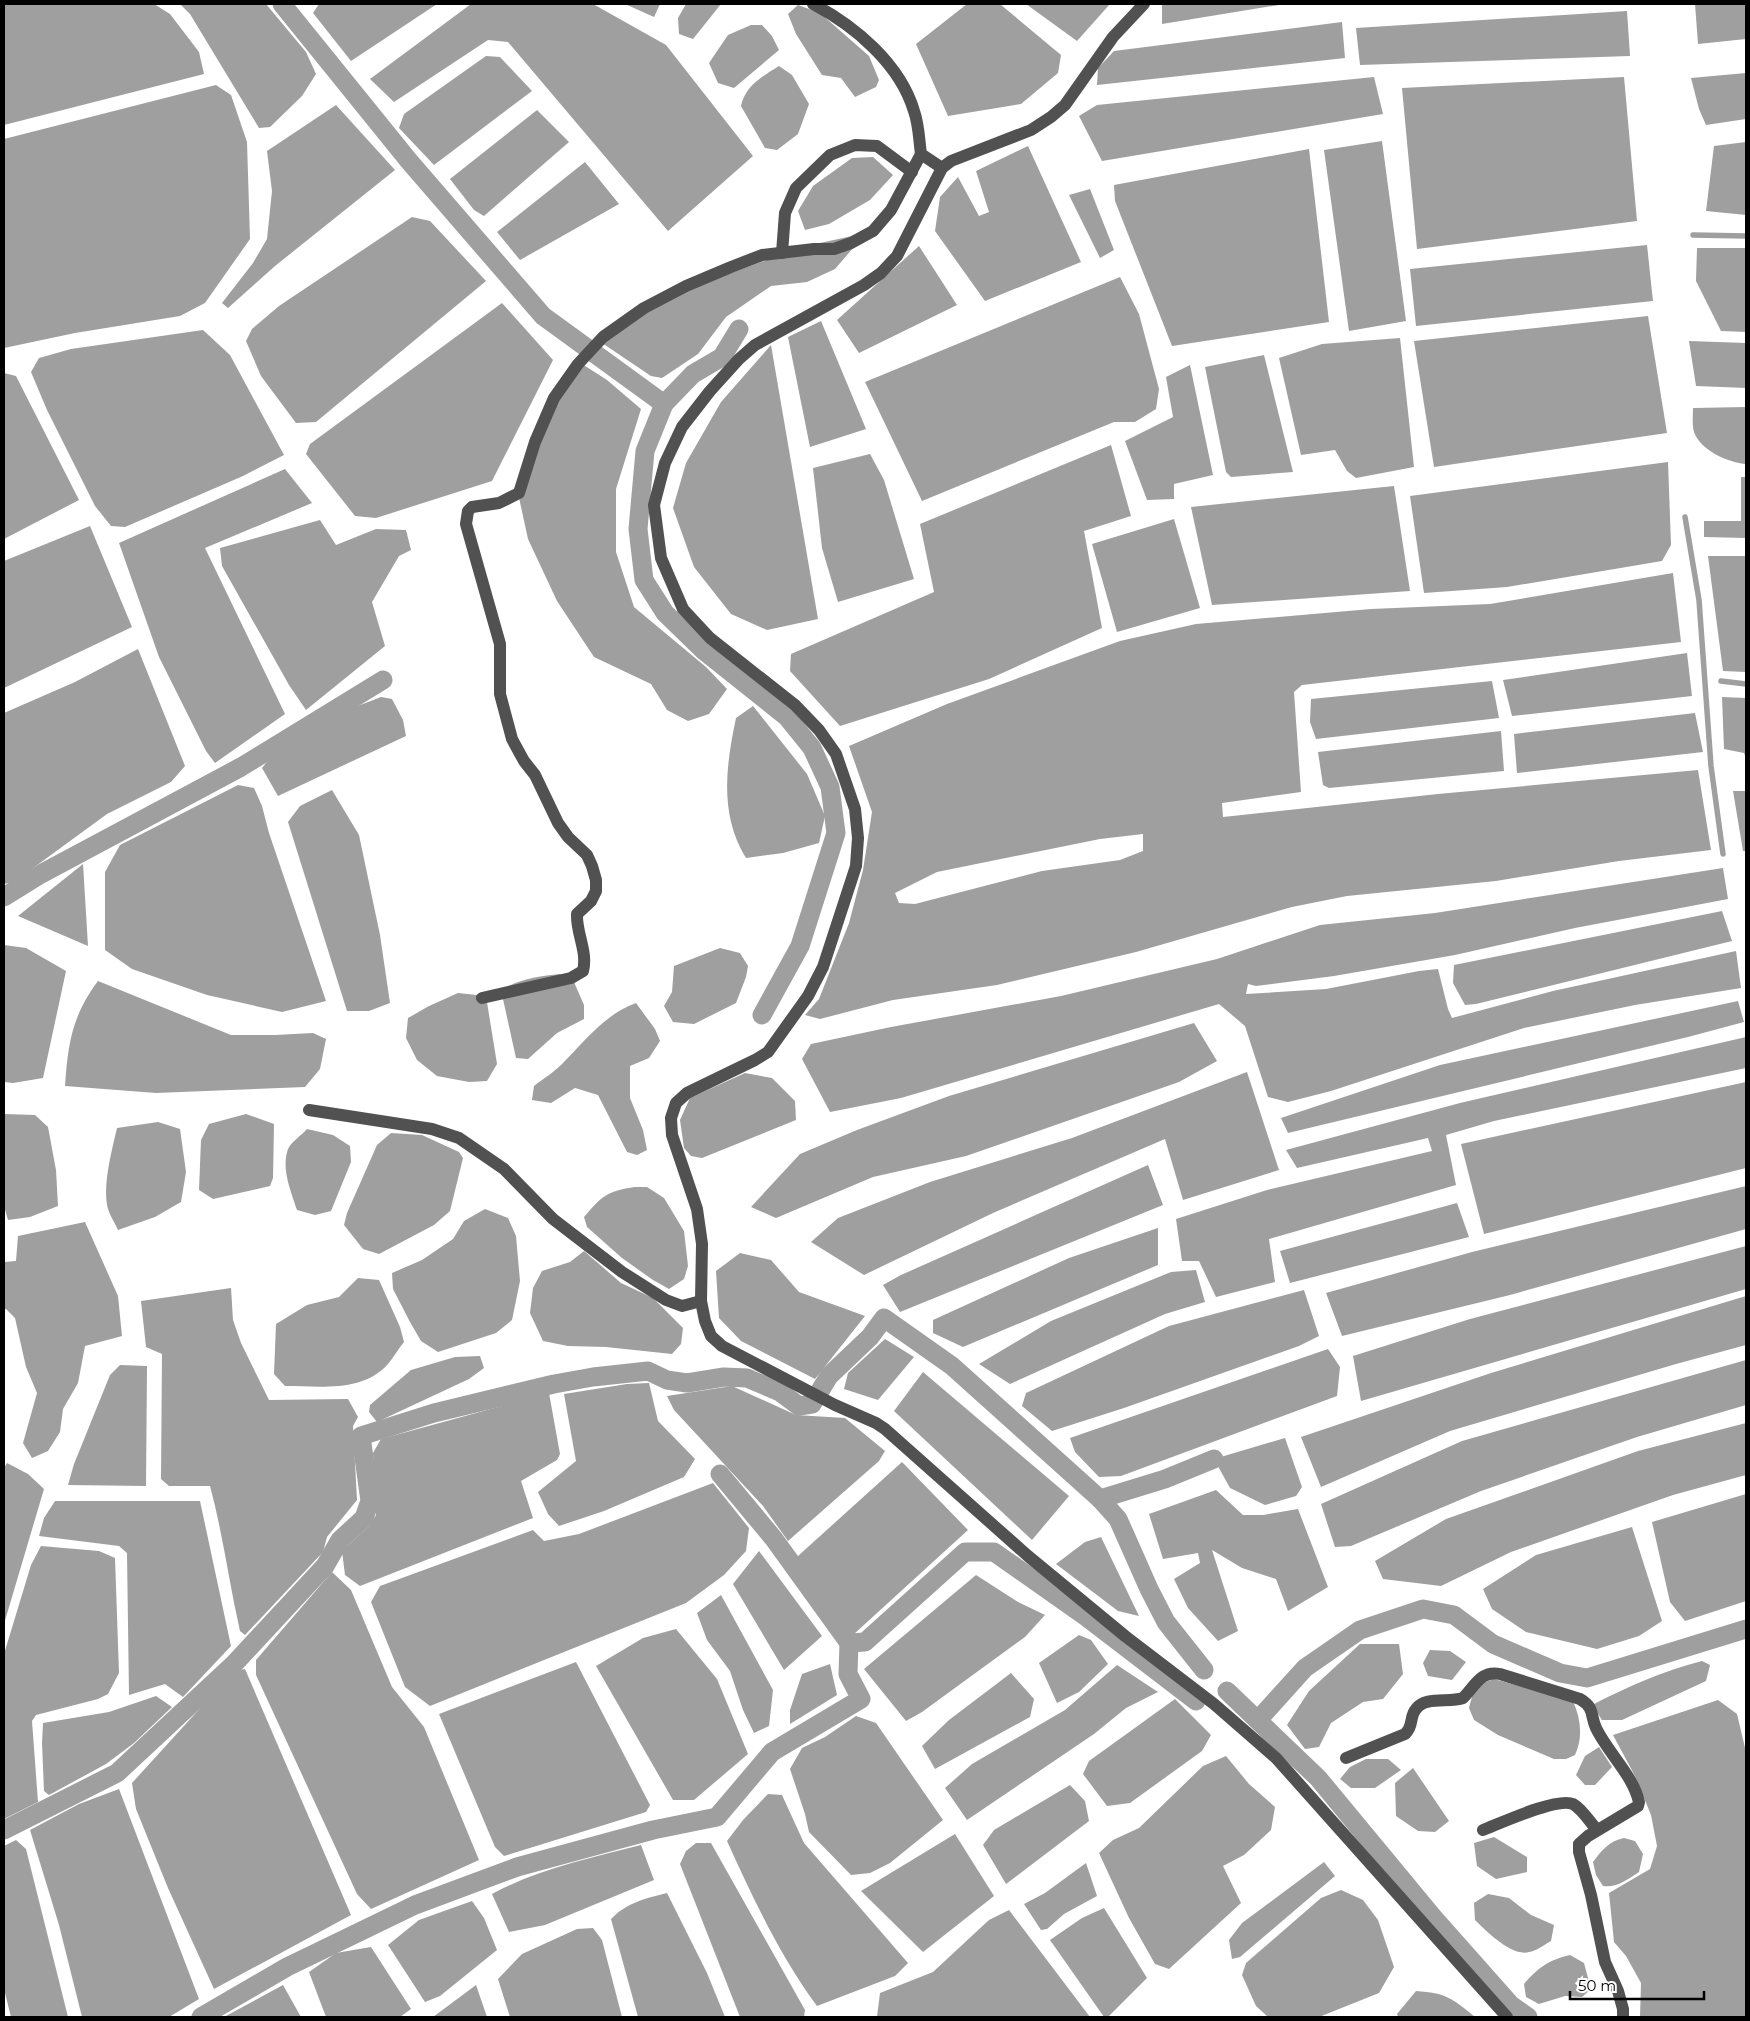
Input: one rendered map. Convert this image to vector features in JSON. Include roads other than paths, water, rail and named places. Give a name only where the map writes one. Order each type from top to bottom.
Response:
[{"type":"street","points":[[482,998],[571,978],[583,972],[581,936],[577,914],[591,901],[596,891],[596,880],[587,855],[558,823],[535,775],[524,761],[512,739],[500,694],[500,644],[466,524],[466,515],[472,507],[499,503],[518,493],[554,398],[578,364],[603,337],[644,308],[686,286],[762,255],[814,249],[834,249],[852,243],[872,231],[891,210],[921,154],[914,112],[894,71],[874,49],[831,13],[813,4]]},
{"type":"street","points":[[1144,4],[1114,37],[1065,105],[1051,117],[1031,130],[951,161],[942,168],[897,256],[881,273],[864,285],[755,345],[739,359],[710,391],[682,427],[664,463],[654,505],[661,558],[683,609],[710,638],[795,705],[819,730],[836,754],[855,809],[858,838],[856,866],[823,967],[808,996],[768,1052],[687,1093],[676,1103],[671,1118],[672,1135],[697,1209],[702,1244],[704,1321],[711,1336],[722,1346],[814,1392],[835,1405],[876,1423],[896,1438],[1028,1556],[1125,1636],[1214,1704],[1276,1758],[1507,2017]]},
{"type":"street","points":[[782,253],[785,213],[796,188],[830,156],[855,146],[877,146],[912,172]]},
{"type":"street","points":[[921,154],[942,168]]},
{"type":"street","points":[[309,1110],[432,1129],[459,1138],[504,1168],[552,1219],[622,1272],[666,1300],[682,1306],[702,1301]]},
{"type":"street","points":[[1346,1758],[1404,1734],[1410,1729],[1414,1711],[1419,1705],[1427,1702],[1462,1698],[1478,1679],[1486,1674],[1500,1674],[1580,1699],[1590,1706],[1600,1735],[1629,1780],[1639,1802],[1638,1806],[1597,1830],[1579,1844],[1579,1852],[1591,1895],[1605,1962],[1618,1991],[1623,2017]]},
{"type":"street","points":[[1483,1830],[1562,1802],[1575,1806],[1597,1830]]},
{"type":"waterway","points":[[282,4],[409,161],[543,316],[664,404]]},
{"type":"waterway","points":[[1693,235],[1746,236]]},
{"type":"waterway","points":[[739,329],[722,357],[693,374],[664,404],[645,451],[638,529],[644,580],[665,613],[703,650],[787,717],[812,748],[830,787],[836,833],[800,946],[762,1015]]},
{"type":"waterway","points":[[1685,517],[1699,600],[1711,766],[1723,854]]},
{"type":"waterway","points":[[4,897],[41,874],[241,767],[383,680]]},
{"type":"waterway","points":[[1721,681],[1746,684]]},
{"type":"waterway","points":[[4,1830],[117,1773],[234,1664],[325,1566],[340,1540],[364,1518],[370,1501],[361,1436],[434,1413],[554,1384],[593,1377],[648,1371],[667,1380],[687,1383],[724,1377],[747,1378],[780,1392],[799,1406],[812,1404],[829,1376],[870,1337],[884,1318],[952,1366],[1100,1499],[1118,1519],[1166,1622],[1204,1670]]},
{"type":"waterway","points":[[1100,1499],[1165,1479],[1214,1459]]},
{"type":"waterway","points":[[201,2017],[287,1967],[415,1905],[517,1867],[653,1830],[717,1817],[772,1752],[861,1699],[848,1674],[849,1643],[774,1539],[720,1474]]},
{"type":"waterway","points":[[849,1643],[865,1642],[965,1552],[994,1552],[1085,1616],[1196,1701]]},
{"type":"waterway","points":[[1258,1720],[1305,1668],[1360,1630],[1423,1609],[1454,1615],[1493,1644],[1560,1673],[1587,1678],[1746,1629]]},
{"type":"waterway","points":[[1227,1691],[1318,1778],[1433,1917],[1511,2005],[1528,2017]]}]
